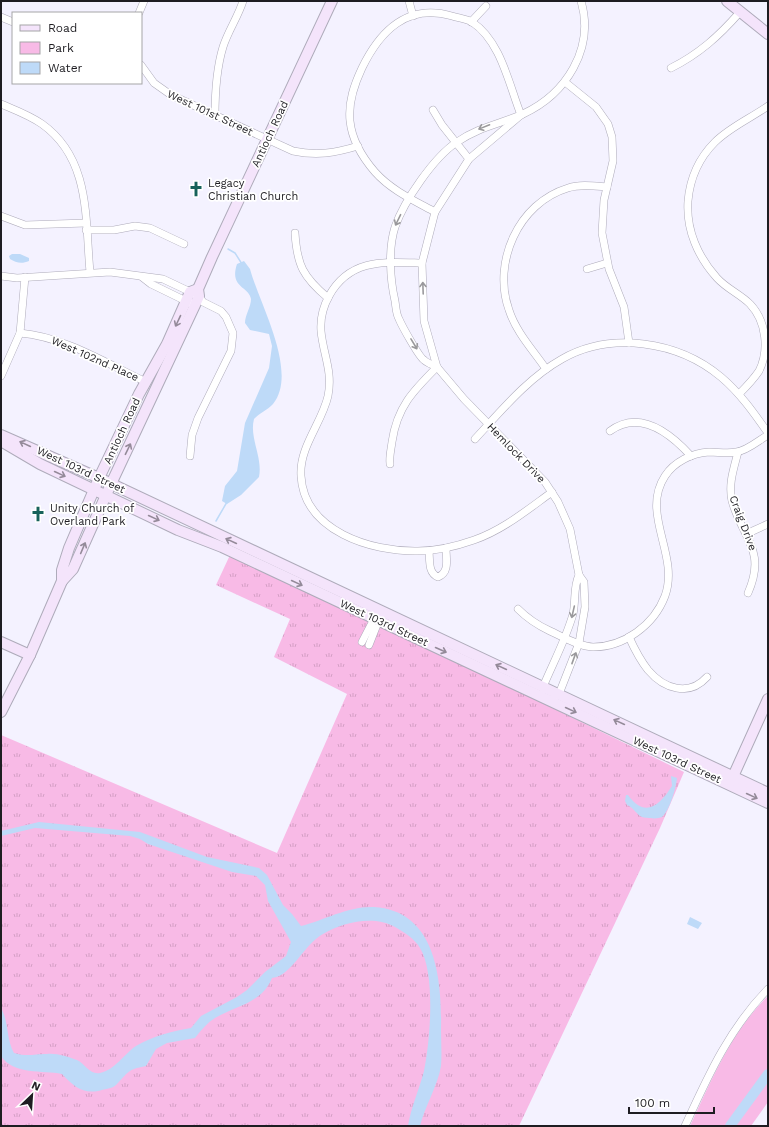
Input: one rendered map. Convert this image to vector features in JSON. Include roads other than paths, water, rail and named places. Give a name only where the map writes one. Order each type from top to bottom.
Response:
[{"type":"main road","name":"Antioch Road","points":[[1,712],[30,656],[62,581],[73,569],[267,140],[332,1]]},
{"type":"main road","points":[[727,1],[768,34]]},
{"type":"main road","name":"Antioch Road","points":[[62,581],[62,570],[65,560],[99,478],[146,382],[195,298]]},
{"type":"main road","name":"West 103rd Street","points":[[3,437],[99,478],[377,617],[547,699],[731,780],[768,793]]},
{"type":"main road","name":"West 103rd Street","points":[[3,437],[11,448],[40,464],[106,496],[377,617],[559,694],[731,780],[768,803]]},
{"type":"main road","points":[[1,642],[30,656]]},
{"type":"main road","points":[[731,780],[768,699]]},
{"type":"street","points":[[139,12],[144,1]]},
{"type":"street","points":[[215,116],[216,84],[223,47],[243,1]]},
{"type":"street","points":[[409,1],[413,16]]},
{"type":"street","name":"Hemlock Drive","points":[[437,367],[424,321],[422,263],[435,212],[469,159],[521,115],[541,104],[565,82],[576,64],[582,48],[585,23],[581,1]]},
{"type":"street","points":[[471,22],[486,6]]},
{"type":"street","points":[[671,68],[707,47],[720,35],[740,12]]},
{"type":"street","points":[[435,212],[394,189],[382,180],[366,160],[358,146],[350,119],[350,106],[356,83],[370,51],[379,38],[390,28],[413,16],[441,14],[471,22],[483,32],[498,54],[521,115]]},
{"type":"street","points":[[1,17],[12,22]]},
{"type":"street","name":"West 101st Street","points":[[142,67],[147,76],[160,89],[215,116],[293,151],[318,155],[334,153],[358,146]]},
{"type":"street","points":[[565,82],[596,107],[608,124],[612,137],[614,152],[607,187],[602,227],[604,247],[608,263],[624,307],[629,343]]},
{"type":"street","points":[[1,104],[42,124],[61,141],[69,153],[81,180],[90,272]]},
{"type":"street","points":[[739,394],[759,371],[765,356],[767,343],[764,326],[755,310],[718,279],[702,258],[692,234],[688,206],[692,181],[696,169],[708,150],[724,134],[768,106]]},
{"type":"street","points":[[433,110],[442,125],[469,159]]},
{"type":"street","name":"Hemlock Drive","points":[[521,115],[482,127],[455,142],[428,169],[409,198],[395,227],[391,262],[391,283],[398,318],[423,360],[437,367],[464,399],[536,472],[552,492],[564,514],[570,529],[579,575],[584,582],[585,593],[584,619],[579,643],[559,694]]},
{"type":"street","points":[[546,369],[519,332],[508,309],[503,279],[508,251],[516,231],[524,219],[541,202],[552,195],[579,185],[607,187]]},
{"type":"street","points":[[1,216],[25,225],[86,226],[114,230],[135,226],[150,228],[184,244]]},
{"type":"street","points":[[295,233],[298,260],[302,271],[314,286],[328,298]]},
{"type":"street","points":[[422,263],[391,262],[366,265],[351,272],[333,288],[324,305],[320,326],[329,370],[328,391],[322,414],[304,452],[301,474],[306,500],[311,509],[327,525],[345,535],[389,549],[429,551],[446,548],[489,534],[517,517],[552,492]]},
{"type":"street","points":[[587,269],[608,263]]},
{"type":"street","points":[[1,276],[25,277],[90,272],[126,273],[142,277],[163,279],[221,311],[231,324],[234,342],[196,422],[192,435],[190,456]]},
{"type":"street","points":[[1,376],[20,333],[25,277]]},
{"type":"street","points":[[142,277],[151,284],[195,298]]},
{"type":"street","name":"West 102nd Place","points":[[20,333],[45,337],[61,343],[146,382]]},
{"type":"street","points":[[474,439],[532,380],[563,358],[582,350],[610,344],[629,343],[650,344],[680,353],[710,368],[739,394],[768,434],[738,452],[709,452],[691,456],[678,462],[665,476],[656,496],[656,513],[668,559],[669,572],[665,595],[653,618],[644,627],[629,637],[605,646],[592,647],[564,638],[533,623],[518,609]]},
{"type":"street","points":[[390,464],[394,428],[398,415],[413,391],[437,367]]},
{"type":"street","points":[[610,431],[616,427],[630,423],[649,424],[669,434],[691,456]]},
{"type":"street","name":"Craig Drive","points":[[738,452],[732,474],[732,501],[756,560],[754,576],[748,593]]},
{"type":"street","points":[[746,534],[768,524]]},
{"type":"street","points":[[429,551],[431,571],[438,577],[444,575],[446,570],[446,548]]},
{"type":"street","name":"Hemlock Drive","points":[[543,687],[573,613],[576,598],[575,583],[579,575]]},
{"type":"street","points":[[365,643],[377,617]]},
{"type":"street","points":[[629,637],[648,671],[664,683],[673,687],[689,689],[699,685],[707,678]]},
{"type":"street","points":[[543,687],[547,699],[559,694]]},
{"type":"street","points":[[684,1126],[722,1048],[745,1014],[768,989]]},
{"type":"water","points":[[12,254],[20,254],[29,258],[29,261],[19,263],[10,259],[9,256]]},
{"type":"water","points":[[244,261],[250,269],[275,337],[280,356],[282,374],[280,390],[273,404],[254,419],[253,433],[259,462],[259,477],[241,495],[227,504],[222,501],[225,486],[237,471],[245,423],[269,368],[272,346],[269,334],[250,330],[245,323],[251,299],[247,291],[237,282],[235,272],[237,264]]},
{"type":"water","points":[[671,776],[677,778],[668,809],[663,816],[659,818],[642,817],[627,805],[625,801],[626,795],[628,795],[640,806],[646,808],[657,804],[672,786]]},
{"type":"water","points":[[39,822],[140,832],[207,857],[259,868],[267,875],[283,905],[301,926],[346,911],[364,907],[374,907],[395,911],[411,921],[423,935],[432,952],[437,970],[441,1010],[441,1066],[420,1126],[408,1126],[424,1071],[428,1043],[430,1026],[430,991],[428,974],[425,960],[420,948],[415,942],[406,933],[387,923],[378,921],[349,923],[323,934],[309,945],[286,972],[272,978],[262,993],[248,1003],[209,1022],[195,1038],[167,1043],[156,1049],[146,1066],[131,1070],[111,1088],[96,1091],[85,1091],[75,1086],[62,1074],[29,1071],[6,1062],[1,1056],[1,1008],[4,1013],[11,1048],[14,1053],[27,1055],[51,1054],[62,1056],[77,1060],[90,1071],[100,1073],[110,1069],[136,1046],[163,1034],[191,1028],[201,1016],[237,997],[247,990],[265,972],[286,956],[291,942],[268,901],[265,885],[256,876],[232,872],[148,844],[140,839],[130,836],[35,828],[1,836],[1,831]]},
{"type":"water","points":[[690,917],[702,923],[698,929],[687,924]]},
{"type":"waterway","points":[[228,249],[235,253],[242,264]]},
{"type":"waterway","points":[[216,521],[227,502]]},
{"type":"waterway","points":[[730,1126],[768,1074]]},
{"type":"place","name":"Legacy Christian Church","points":[[196,189]]},
{"type":"place","name":"Unity Church of Overland Park","points":[[38,514]]}]
